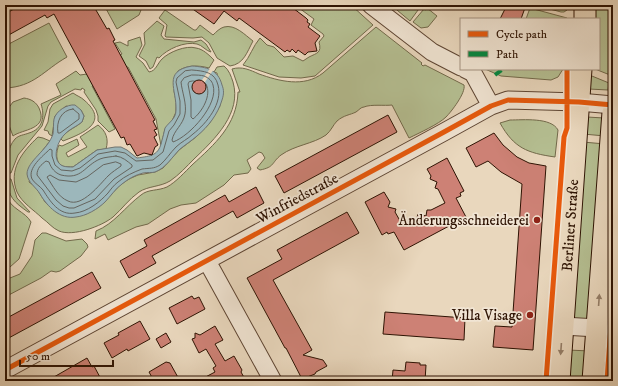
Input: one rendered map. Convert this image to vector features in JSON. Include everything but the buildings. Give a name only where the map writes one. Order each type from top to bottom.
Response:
[{"type":"main road","points":[[584,18],[585,5]]},
{"type":"main road","name":"Berliner Straße","points":[[559,381],[581,70]]},
{"type":"main road","points":[[593,381],[613,112]]},
{"type":"street","points":[[371,5],[432,52],[460,66]]},
{"type":"street","points":[[467,70],[473,73],[491,106]]},
{"type":"street","name":"Winfriedstraße","points":[[5,370],[491,106],[508,100],[579,102],[613,105]]},
{"type":"street","points":[[207,261],[273,381]]},
{"type":"street","points":[[563,326],[597,328]]},
{"type":"green space","points":[[104,5],[143,5],[139,15],[117,29]]},
{"type":"green space","points":[[296,5],[351,5],[373,25],[315,76],[301,78],[279,77],[243,65],[260,38],[267,45],[274,47],[284,57],[293,56],[303,61],[319,51],[319,42],[324,36],[323,34],[311,25],[314,19]]},
{"type":"green space","points":[[391,5],[420,5],[421,6],[410,21]]},
{"type":"green space","points":[[535,5],[567,5],[567,10],[561,12]]},
{"type":"green space","points":[[592,5],[613,5],[610,75],[598,70],[600,70],[600,18],[591,18]]},
{"type":"green space","points":[[427,8],[437,16],[428,27],[421,28],[413,22],[424,9],[426,10]]},
{"type":"green space","points":[[530,8],[567,18],[526,18]]},
{"type":"green space","points":[[165,10],[194,30],[196,30],[200,25],[213,35],[218,30],[228,26],[240,31],[253,41],[242,60],[235,65],[230,66],[217,58],[209,43],[202,37],[166,37],[167,25],[159,18]]},
{"type":"green space","points":[[157,21],[164,26],[161,35],[164,39],[194,42],[201,40],[206,44],[211,52],[197,44],[192,43],[182,45],[171,49],[159,58],[157,57],[153,67],[150,69],[146,61],[139,56],[145,44],[144,33]]},
{"type":"green space","points":[[49,23],[67,57],[24,85],[5,88],[5,46]]},
{"type":"green space","points":[[376,27],[422,63],[421,64],[423,66],[425,65],[464,85],[463,93],[458,102],[443,120],[409,138],[392,105],[363,107],[340,119],[326,135],[321,138],[292,149],[281,155],[268,168],[260,170],[257,168],[265,158],[262,153],[259,152],[247,160],[251,169],[248,173],[234,175],[224,185],[196,203],[181,205],[170,209],[148,224],[136,227],[108,240],[105,234],[95,239],[96,231],[114,220],[141,195],[167,187],[174,182],[209,149],[223,133],[234,114],[238,92],[240,92],[232,69],[246,69],[267,77],[291,82],[300,82],[316,78]]},
{"type":"green space","points":[[140,37],[142,45],[136,57],[143,63],[149,72],[155,69],[165,56],[187,47],[192,47],[206,52],[214,60],[209,68],[193,66],[178,71],[174,91],[176,112],[171,123],[165,129],[161,146],[156,119],[128,67],[126,67],[120,55],[122,54],[115,43],[120,42],[128,46],[128,41]]},
{"type":"green space","points":[[224,66],[229,71],[235,93],[234,104],[230,115],[225,125],[210,143],[170,181],[139,192],[113,217],[102,224],[87,230],[72,233],[59,231],[52,227],[19,196],[15,184],[15,169],[22,155],[38,137],[50,141],[39,155],[29,182],[36,187],[45,202],[58,213],[86,214],[100,206],[120,185],[129,179],[138,175],[155,172],[163,168],[179,150],[196,137],[209,124],[220,106],[217,73],[214,72],[217,67]]},
{"type":"green space","points":[[487,70],[562,70],[558,77],[551,80],[501,76]]},
{"type":"green space","points":[[76,71],[80,75],[87,74],[94,85],[92,86],[115,129],[109,132],[98,121],[96,110],[84,92],[85,90],[82,88],[81,90],[75,89],[51,102],[48,106],[42,126],[18,155],[11,173],[7,173],[8,155],[12,143],[18,137],[34,131],[40,125],[43,117],[41,104],[61,95],[56,84]]},
{"type":"green space","points":[[587,74],[609,83],[608,90],[589,89]]},
{"type":"green space","points":[[73,93],[83,99],[91,108],[95,115],[94,121],[86,130],[63,141],[61,139],[65,134],[82,122],[84,116],[81,110],[66,106],[55,116],[52,136],[48,131],[44,130],[53,104]]},
{"type":"green space","points":[[24,98],[33,101],[38,106],[41,115],[40,121],[38,125],[33,128],[13,136],[7,120],[7,110],[13,102]]},
{"type":"green space","points":[[587,117],[604,118],[605,136],[583,134]]},
{"type":"green space","points":[[510,120],[536,120],[549,123],[554,126],[558,130],[555,157],[537,154],[516,144],[500,123]]},
{"type":"green space","points":[[98,125],[106,136],[106,149],[97,150],[73,167],[62,166],[58,162],[57,156],[59,145],[62,146],[77,139],[79,145],[66,153],[68,157],[87,147],[80,137]]},
{"type":"green space","points":[[583,142],[605,144],[591,321],[570,319]]},
{"type":"green space","points":[[7,179],[11,179],[17,198],[30,212],[15,202],[10,195]]},
{"type":"green space","points":[[5,194],[11,204],[31,222],[19,259],[10,267],[5,268]]},
{"type":"green space","points":[[42,233],[46,233],[66,241],[82,239],[88,247],[81,256],[60,271],[51,271],[5,297],[5,280],[20,274],[32,256],[35,240]]},
{"type":"green space","points":[[568,350],[590,351],[588,381],[566,381]]},
{"type":"water","points":[[192,66],[207,68],[218,75],[224,92],[218,110],[205,129],[180,149],[162,168],[155,172],[137,175],[124,182],[102,205],[92,212],[80,216],[70,217],[59,214],[50,207],[30,182],[27,174],[30,165],[50,140],[53,134],[54,119],[59,111],[65,107],[75,105],[81,110],[84,116],[82,122],[66,133],[59,142],[56,156],[59,164],[63,166],[73,167],[97,150],[115,147],[121,147],[127,150],[137,158],[150,156],[159,149],[165,128],[174,118],[176,113],[173,82],[174,77],[177,72]]},
{"type":"pier","points":[[211,67],[214,69],[205,82],[206,88],[203,93],[198,94],[193,90],[192,85],[195,81],[202,80]]},
{"type":"marked path","points":[[495,75],[502,70]]},
{"type":"cycle path","points":[[546,381],[564,137],[567,128],[567,70]]},
{"type":"cycle path","points":[[5,370],[491,106],[508,100],[579,102],[613,105]]},
{"type":"cycle path","points":[[607,381],[613,298]]},
{"type":"place","name":"Änderungsschneiderei","points":[[537,220]]},
{"type":"place","name":"Villa Visage","points":[[530,315]]}]
